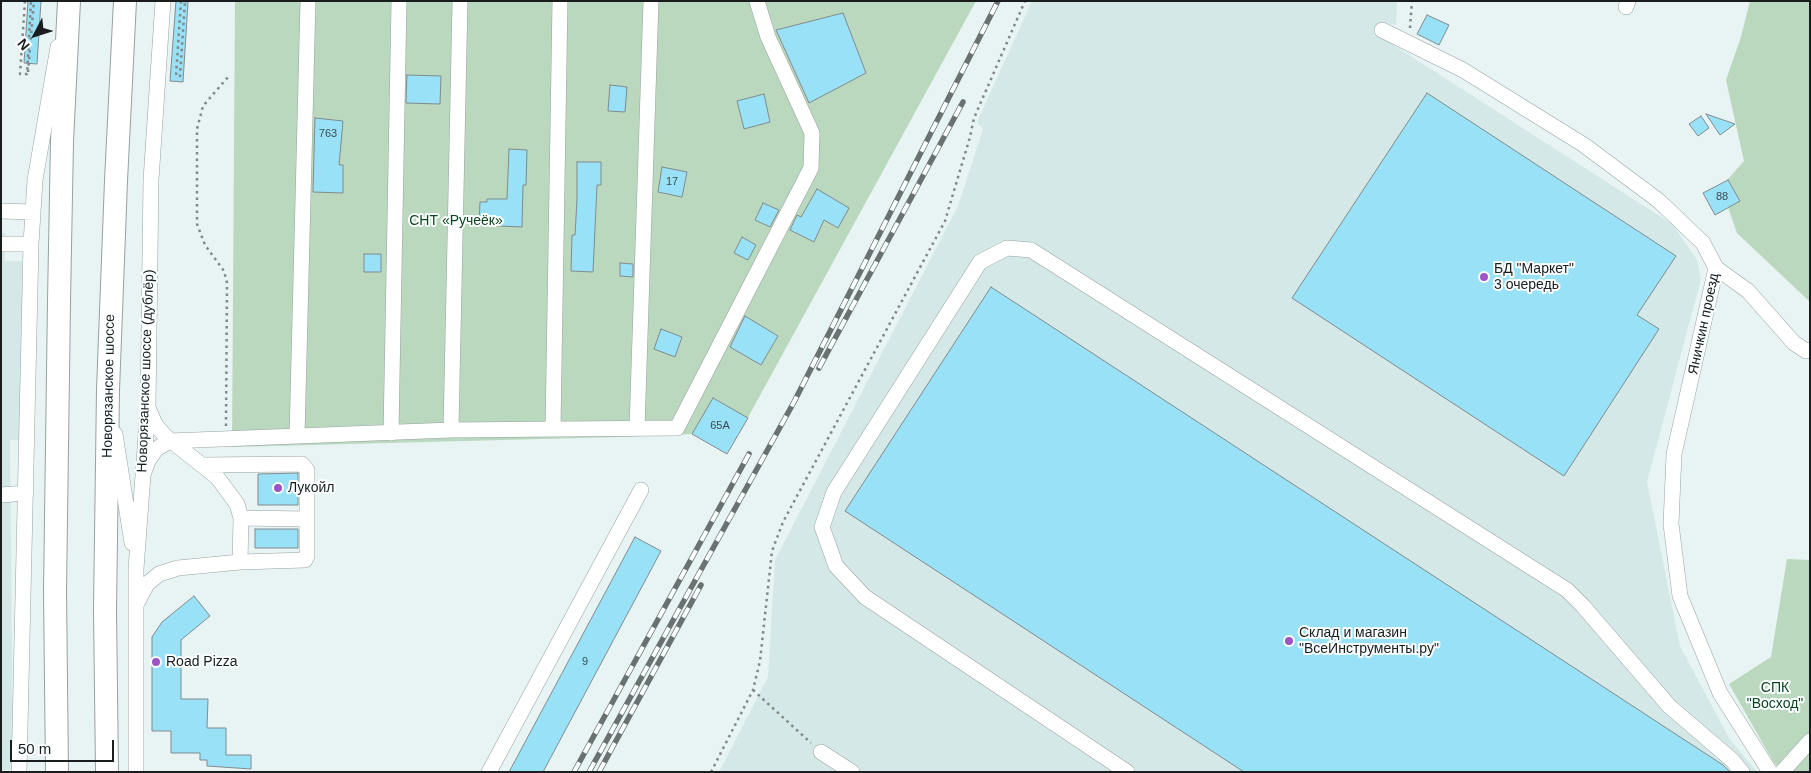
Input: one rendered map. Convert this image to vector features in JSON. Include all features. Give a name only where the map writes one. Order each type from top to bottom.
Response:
[{"type":"highway","points":[[57,772],[55,591],[59,301],[62,140],[69,1]]},
{"type":"highway","name":"Новорязанское шоссе","points":[[107,772],[105,610],[108,390],[125,1]]},
{"type":"street","points":[[19,772],[31,244],[35,180],[69,1]]},
{"type":"street","name":"Новорязанское шоссе (дублёр)","points":[[136,772],[136,569],[148,408],[151,180],[163,1]]},
{"type":"street","points":[[297,436],[308,1]]},
{"type":"street","points":[[390,433],[399,1]]},
{"type":"street","points":[[452,430],[460,1]]},
{"type":"street","points":[[553,428],[560,1]]},
{"type":"street","points":[[637,428],[650,1]]},
{"type":"street","points":[[143,475],[148,461],[156,449],[170,441],[452,430],[677,428],[811,168],[812,133],[768,37],[757,1]]},
{"type":"street","name":"Яничкин проезд","points":[[1382,30],[1463,70],[1584,145],[1659,201],[1703,243],[1716,268],[1674,454],[1671,524],[1680,596],[1720,693],[1770,772]]},
{"type":"street","points":[[1,211],[33,212]]},
{"type":"street","points":[[1,244],[31,244]]},
{"type":"street","points":[[1127,772],[865,597],[836,566],[822,527],[834,492],[980,262],[1007,248],[1031,250],[1567,590],[1583,606],[1668,706],[1742,772]]},
{"type":"street","points":[[1716,268],[1748,291],[1794,343],[1806,351],[1810,350]]},
{"type":"street","points":[[108,390],[136,569]]},
{"type":"street","points":[[148,408],[155,424],[170,441],[203,465],[229,491],[237,504],[241,518],[240,562]]},
{"type":"street","points":[[136,606],[147,584],[159,574],[178,568],[240,562],[305,560],[307,556],[307,470],[302,464],[203,465]]},
{"type":"street","points":[[489,772],[641,490]]},
{"type":"street","points":[[1,495],[26,493]]},
{"type":"street","points":[[241,518],[307,518]]},
{"type":"street","points":[[1782,772],[1810,741]]},
{"type":"street","points":[[821,752],[852,772]]},
{"type":"path","points":[[25,1],[20,74],[27,74],[30,64],[33,1]]},
{"type":"path","points":[[181,1],[176,76],[180,76],[185,1]]},
{"type":"path","points":[[712,772],[753,690],[760,662],[772,552],[782,522],[945,221],[970,138],[974,118],[1025,1]]},
{"type":"path","points":[[1409,42],[1412,1]]},
{"type":"path","points":[[226,438],[227,283],[224,270],[205,245],[197,224],[197,129],[203,106],[228,77]]},
{"type":"path","points":[[753,690],[821,752]]},
{"type":"shaded area","points":[[1032,1],[1397,1],[1396,25],[1384,23],[1381,37],[1672,224],[1697,260],[1701,279],[1647,482],[1680,646],[1729,738],[1757,772],[719,772],[768,677],[775,560],[958,206],[983,129],[977,122]]},
{"type":"shaded area","points":[[1,233],[5,233],[5,261],[22,261],[22,440],[10,440],[13,770],[1,770]]},
{"type":"green space","name":"СНТ «Ручеёк»","points":[[235,1],[976,1],[740,432],[232,447]]},
{"type":"green space","points":[[1750,1],[1810,1],[1810,302],[1737,233],[1721,187],[1744,161],[1726,80],[1741,37]]},
{"type":"green space","name":"СПК \"Восход\"","points":[[1787,559],[1810,560],[1810,772],[1784,772],[1774,763],[1729,684],[1771,657]]},
{"type":"building","points":[[28,1],[41,1],[37,64],[24,63]]},
{"type":"building","points":[[176,1],[188,2],[183,82],[170,81]]},
{"type":"building","points":[[843,13],[866,73],[809,103],[776,30]]},
{"type":"building","points":[[1427,15],[1449,25],[1439,45],[1417,34]]},
{"type":"building","points":[[407,75],[441,76],[440,104],[406,103]]},
{"type":"building","points":[[610,85],[627,87],[625,112],[608,111]]},
{"type":"building","name":"БД \"Маркет\" 3 очередь","points":[[1427,93],[1676,256],[1637,315],[1659,329],[1564,476],[1292,298]]},
{"type":"building","points":[[764,94],[770,122],[744,129],[737,101]]},
{"type":"building","points":[[1706,114],[1735,124],[1720,135]]},
{"type":"building","points":[[1701,116],[1709,128],[1698,136],[1689,124]]},
{"type":"building","points":[[315,118],[343,121],[339,165],[343,165],[343,193],[313,192]]},
{"type":"building","points":[[509,149],[527,150],[526,185],[523,185],[522,227],[479,225],[480,202],[487,202],[487,199],[507,199]]},
{"type":"building","points":[[577,162],[601,162],[601,185],[597,185],[593,272],[571,271],[572,235],[575,235],[577,200]]},
{"type":"building","points":[[662,167],[687,172],[682,197],[658,192]]},
{"type":"building","points":[[1728,180],[1740,201],[1715,215],[1703,193]]},
{"type":"building","points":[[817,189],[849,208],[838,228],[824,220],[814,242],[790,230],[797,215],[801,217]]},
{"type":"building","points":[[763,203],[779,210],[770,227],[755,220]]},
{"type":"building","points":[[742,237],[756,245],[748,260],[734,253]]},
{"type":"building","points":[[364,254],[381,254],[381,272],[364,272]]},
{"type":"building","points":[[620,263],[633,264],[633,277],[620,276]]},
{"type":"building","name":"Склад и магазин \"ВсеИнструменты.ру\"","points":[[991,287],[1723,765],[1730,772],[1244,772],[845,511]]},
{"type":"building","points":[[745,316],[778,336],[761,365],[730,347]]},
{"type":"building","points":[[661,329],[682,337],[675,357],[654,349]]},
{"type":"building","points":[[713,398],[748,418],[727,454],[692,434]]},
{"type":"building","name":"Лукойл","points":[[298,473],[298,505],[258,505],[258,474]]},
{"type":"building","points":[[255,529],[298,529],[298,548],[255,548]]},
{"type":"building","points":[[635,537],[661,551],[543,772],[509,772]]},
{"type":"building","points":[[194,596],[210,616],[181,640],[181,699],[208,699],[207,728],[226,728],[226,755],[251,755],[251,769],[207,766],[207,760],[200,760],[200,753],[171,753],[171,731],[152,731],[152,637],[162,622]]},
{"type":"railway","points":[[589,772],[794,402],[998,1]]},
{"type":"railway","points":[[819,368],[963,102]]},
{"type":"railway","points":[[574,772],[749,454]]},
{"type":"railway","points":[[599,772],[701,585]]},
{"type":"place","name":"БД \"Маркет\" 3 очередь","points":[[1484,277]]},
{"type":"place","name":"Лукойл","points":[[278,488]]},
{"type":"place","name":"Склад и магазин \"ВсеИнструменты.ру\"","points":[[1289,641]]},
{"type":"place","name":"Road Pizza","points":[[156,662]]}]
